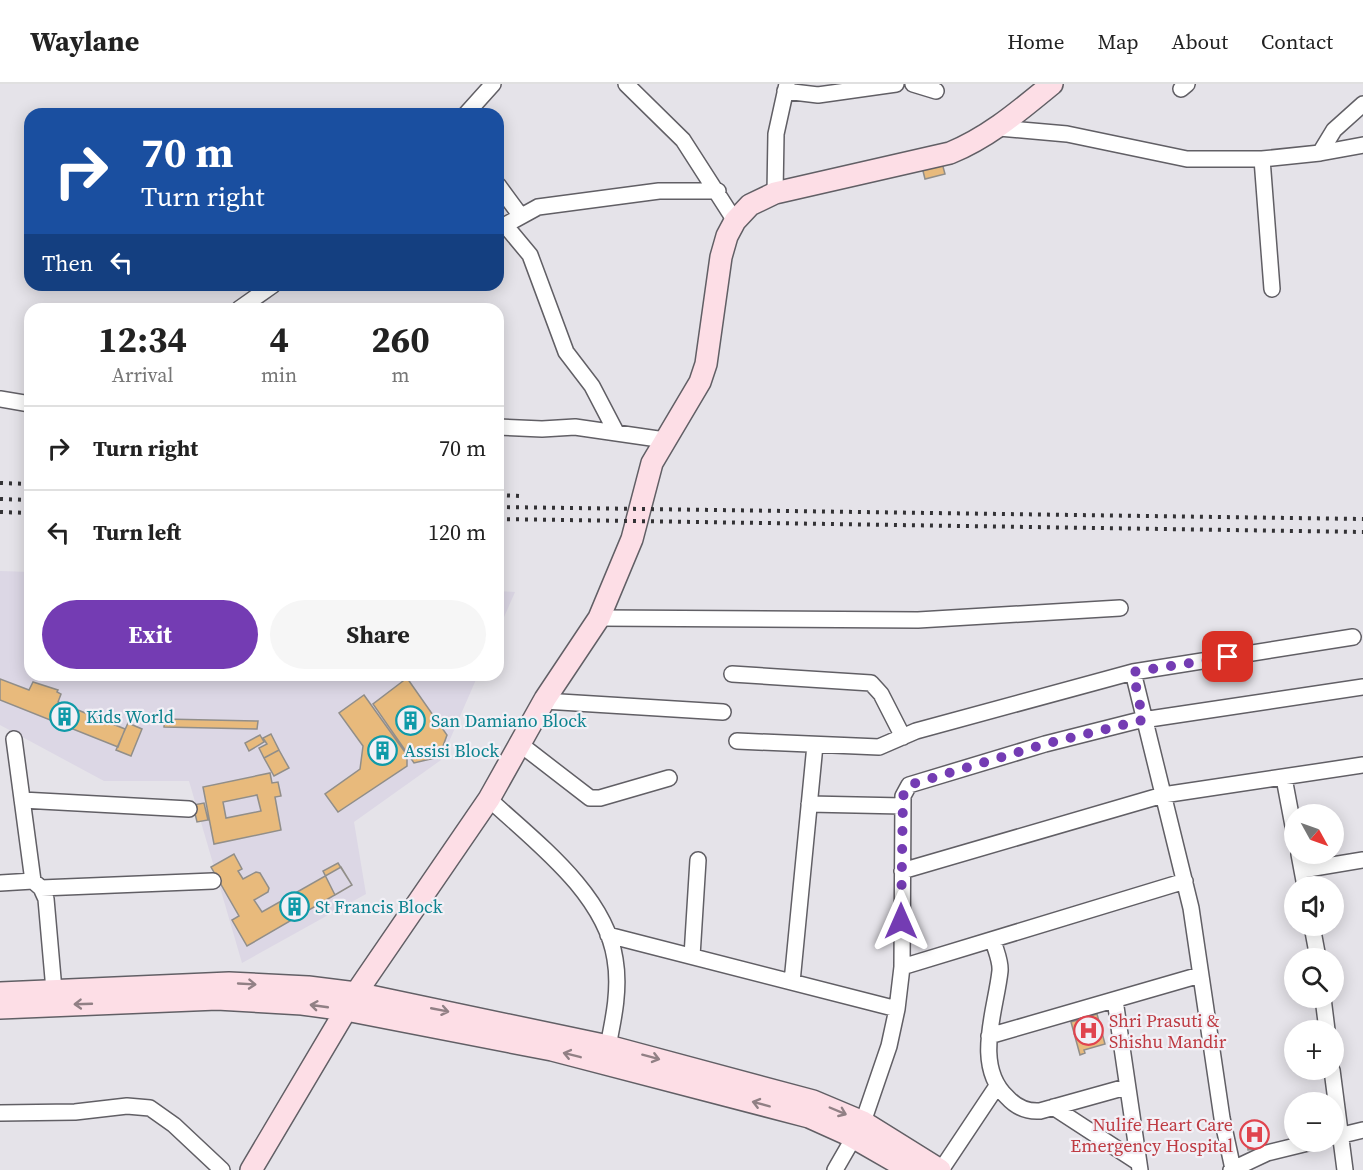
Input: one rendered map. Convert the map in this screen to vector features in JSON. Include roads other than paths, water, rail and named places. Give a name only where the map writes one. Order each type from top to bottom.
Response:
[{"type":"main road","points":[[251,1170],[351,1002],[489,799],[544,701],[598,618],[632,539],[652,463],[700,382],[706,364],[721,257],[727,236],[735,221],[750,205],[775,193],[950,153],[999,128],[1052,84]]},
{"type":"main road","points":[[0,993],[229,983],[308,987],[351,1002],[552,1050],[858,1130],[941,1170]]},
{"type":"main road","points":[[0,1008],[217,999],[302,1004],[351,1002],[608,1046],[813,1101],[858,1130],[909,1170]]},
{"type":"street","points":[[471,108],[493,84]]},
{"type":"street","points":[[626,84],[683,140],[718,191],[735,221]]},
{"type":"street","points":[[775,193],[776,134],[786,88],[818,95],[896,84]]},
{"type":"street","points":[[913,84],[936,91]]},
{"type":"street","points":[[1320,153],[1334,130],[1363,104]]},
{"type":"street","points":[[999,128],[1067,134],[1186,159],[1262,159],[1363,146]]},
{"type":"street","points":[[1262,159],[1272,289]]},
{"type":"street","points":[[504,226],[538,207],[659,191],[718,191]]},
{"type":"street","points":[[504,193],[520,215]]},
{"type":"street","points":[[504,229],[530,255],[566,352],[592,386],[616,432]]},
{"type":"street","points":[[248,303],[264,291]]},
{"type":"street","points":[[0,399],[24,403]]},
{"type":"street","points":[[504,427],[542,429],[575,427],[665,440]]},
{"type":"street","points":[[598,618],[918,620],[1120,608]]},
{"type":"street","points":[[737,741],[868,748],[887,745],[922,729],[1133,672],[1353,637]]},
{"type":"street","points":[[1133,672],[1143,720],[1185,881],[1232,1169],[1267,1153],[1284,1149]]},
{"type":"street","points":[[732,674],[872,683],[881,694],[903,737]]},
{"type":"street","points":[[835,1170],[858,1130],[889,1046],[897,1009],[902,967],[904,792],[915,783],[1097,730],[1143,720],[1363,687]]},
{"type":"street","points":[[544,701],[723,712]]},
{"type":"street","points":[[14,740],[37,885],[46,899],[54,990]]},
{"type":"street","points":[[520,744],[590,798],[600,798],[669,778]]},
{"type":"street","points":[[792,982],[815,745]]},
{"type":"street","points":[[902,871],[1163,795],[1363,765]]},
{"type":"street","points":[[1284,778],[1289,804]]},
{"type":"street","points":[[489,799],[567,870],[608,935],[615,960],[617,990],[608,1046]]},
{"type":"street","points":[[22,800],[189,809]]},
{"type":"street","points":[[809,804],[903,806]]},
{"type":"street","points":[[692,956],[698,860]]},
{"type":"street","points":[[1302,870],[1363,860]]},
{"type":"street","points":[[1301,864],[1303,876]]},
{"type":"street","points":[[0,883],[37,885],[213,881]]},
{"type":"street","points":[[902,967],[1185,881]]},
{"type":"street","points":[[608,935],[897,1009]]},
{"type":"street","points":[[993,940],[1000,973],[989,1036],[990,1058],[998,1086],[1011,1102],[1026,1111],[1040,1111],[1126,1087]]},
{"type":"street","points":[[989,1036],[1200,975]]},
{"type":"street","points":[[1115,1000],[1126,1087],[1140,1166]]},
{"type":"street","points":[[941,1170],[998,1086]]},
{"type":"street","points":[[0,1113],[75,1112],[127,1106],[150,1108],[174,1125],[222,1170]]},
{"type":"street","points":[[1053,1107],[1140,1166]]},
{"type":"street","points":[[1344,1134],[1363,1130]]},
{"type":"street","points":[[1341,1152],[1345,1170]]},
{"type":"railway","points":[[0,483],[24,484]]},
{"type":"railway","points":[[504,495],[521,496]]},
{"type":"railway","points":[[0,499],[24,500]]},
{"type":"railway","points":[[504,507],[1363,519]]},
{"type":"railway","points":[[0,512],[24,513]]},
{"type":"railway","points":[[504,519],[1363,532]]},
{"type":"place","name":"Kids World","points":[[65,716]]},
{"type":"place","name":"San Damiano Block","points":[[410,720]]},
{"type":"place","name":"Assisi Block","points":[[383,750]]},
{"type":"place","name":"St Francis Block","points":[[294,906]]},
{"type":"place","name":"Shri Prasuti & Shishu Mandir","points":[[1088,1030]]},
{"type":"place","name":"Nulife Heart Care Emergency Hospital","points":[[1254,1134]]}]
